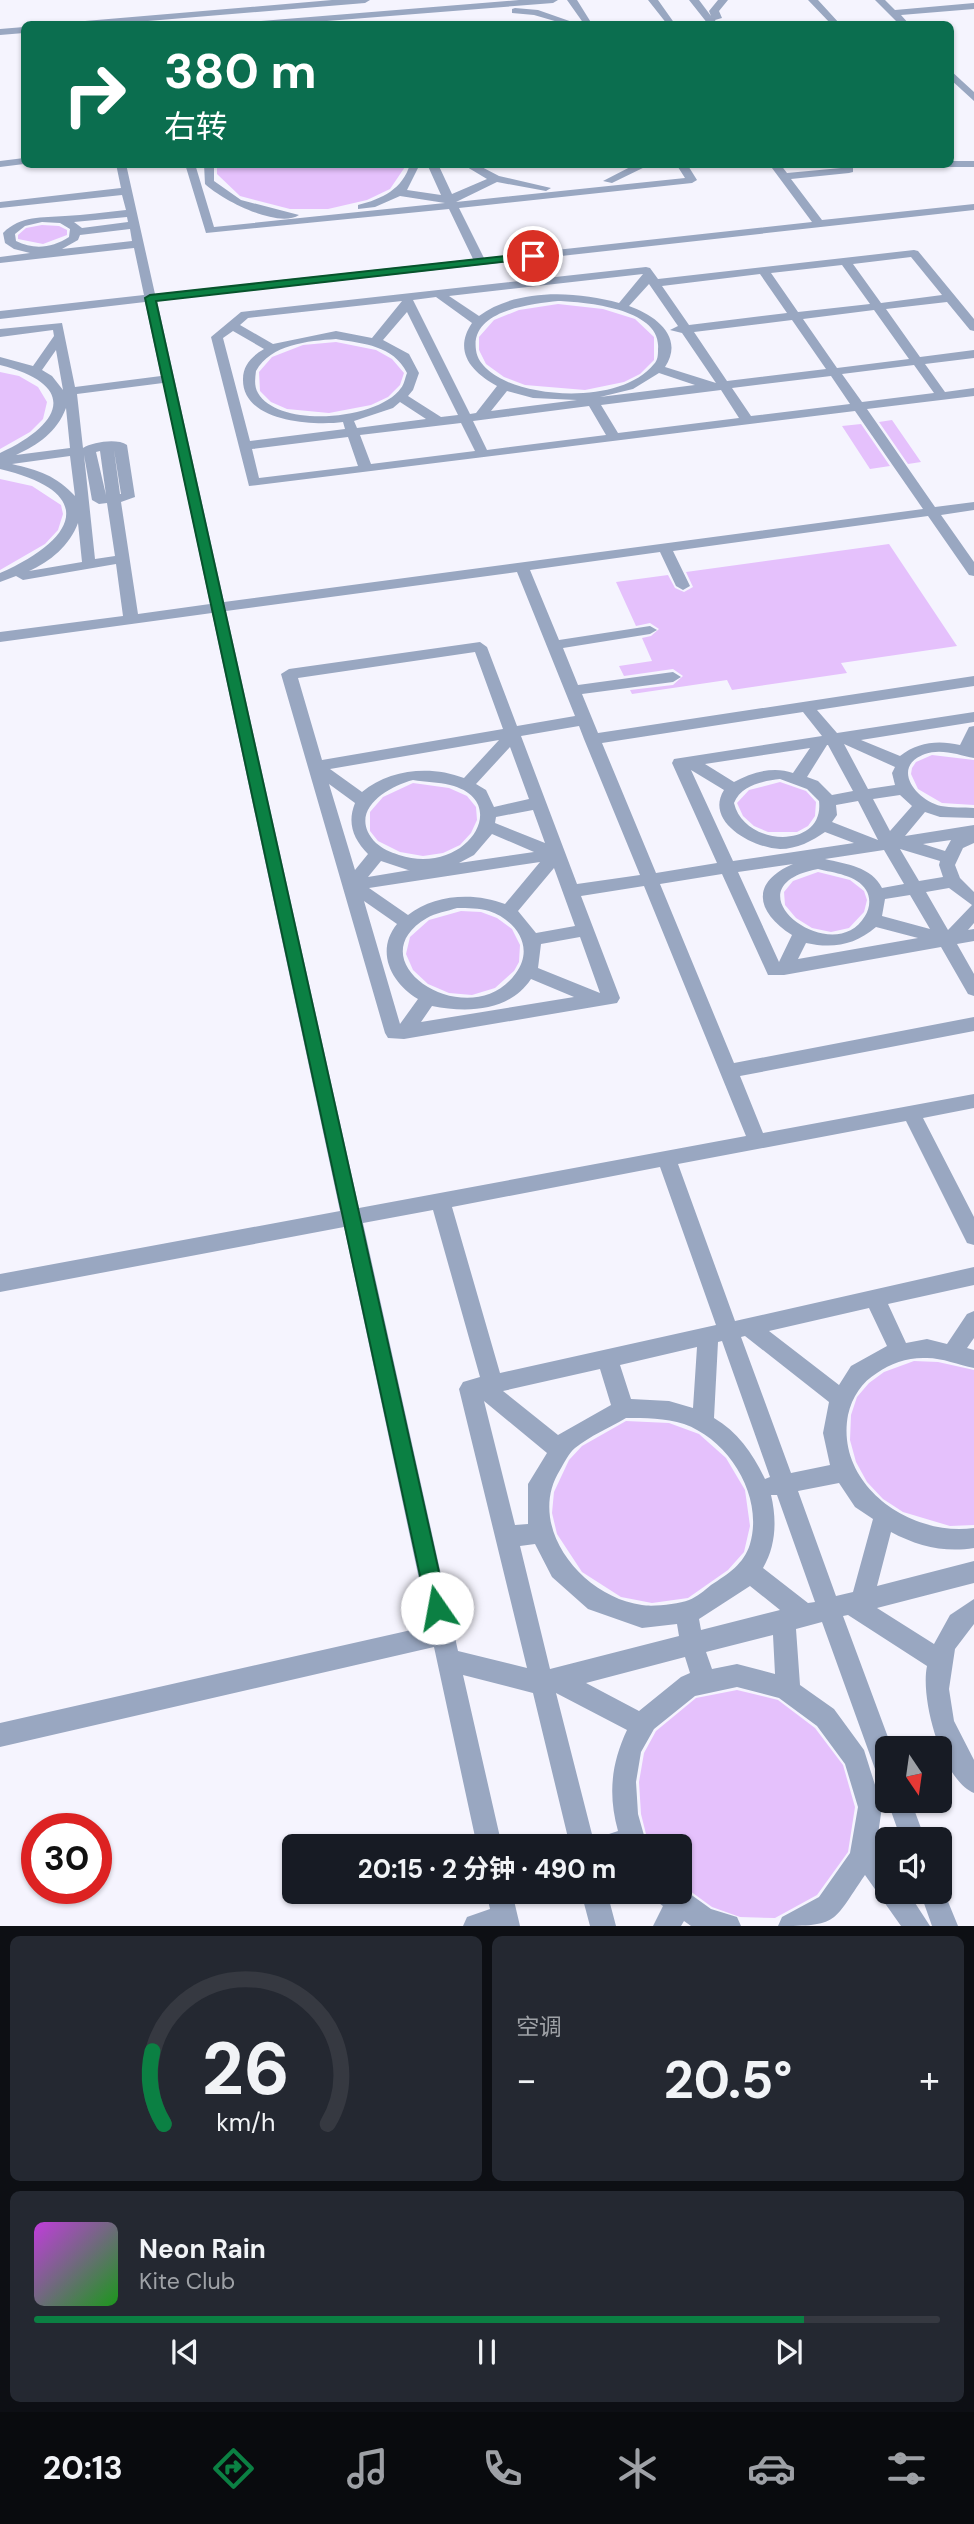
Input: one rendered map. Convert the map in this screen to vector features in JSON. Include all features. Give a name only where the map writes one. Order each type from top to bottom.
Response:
[{"type":"street","points":[[123,21],[365,0]]},
{"type":"street","points":[[351,1],[361,20],[387,14],[553,0],[550,16]]},
{"type":"street","points":[[572,0],[586,21]]},
{"type":"street","points":[[653,0],[669,21]]},
{"type":"street","points":[[694,0],[716,21]]},
{"type":"street","points":[[880,0],[901,21]]},
{"type":"street","points":[[716,21],[714,11],[717,1]]},
{"type":"street","points":[[816,4],[824,19],[822,21]]},
{"type":"street","points":[[816,4],[833,21]]},
{"type":"street","points":[[893,13],[970,6]]},
{"type":"street","points":[[434,21],[480,8],[550,16],[564,21]]},
{"type":"street","points":[[387,14],[402,21]]},
{"type":"street","points":[[0,32],[21,30]]},
{"type":"street","points":[[954,78],[974,99]]},
{"type":"street","points":[[0,164],[21,161]]},
{"type":"street","points":[[954,164],[974,164]]},
{"type":"street","points":[[122,168],[486,1834]]},
{"type":"street","points":[[191,168],[210,231],[451,202],[692,180],[684,168]]},
{"type":"street","points":[[209,168],[209,182],[222,195],[243,206],[272,213],[330,216],[372,205],[398,192],[413,177],[414,168]]},
{"type":"street","points":[[434,168],[480,262]]},
{"type":"street","points":[[475,168],[496,179],[525,186],[582,189],[621,178],[639,168]]},
{"type":"street","points":[[649,168],[669,182]]},
{"type":"street","points":[[778,168],[819,224]]},
{"type":"street","points":[[784,177],[849,170],[847,168]]},
{"type":"street","points":[[398,192],[451,202],[496,179]]},
{"type":"street","points":[[196,184],[209,182]]},
{"type":"street","points":[[0,205],[127,191]]},
{"type":"street","points":[[36,219],[39,201]]},
{"type":"street","points":[[231,210],[243,206]]},
{"type":"street","points":[[0,297],[1,314],[974,207]]},
{"type":"street","points":[[206,217],[219,214]]},
{"type":"street","points":[[0,223],[36,219],[133,219]]},
{"type":"street","points":[[36,219],[14,228],[1,260],[48,252],[138,244]]},
{"type":"street","points":[[8,241],[48,252],[68,243],[76,232],[133,219]]},
{"type":"street","points":[[63,220],[71,223],[76,232]]},
{"type":"street","points":[[622,306],[652,279],[914,253],[974,327]]},
{"type":"street","points":[[845,261],[942,396]]},
{"type":"street","points":[[748,421],[719,386],[646,270],[438,293],[309,322],[245,315],[217,337],[254,483],[614,438],[748,421],[860,406],[974,392]]},
{"type":"street","points":[[763,270],[974,572]]},
{"type":"street","points":[[545,282],[554,297]]},
{"type":"street","points":[[438,293],[479,322]]},
{"type":"street","points":[[407,300],[454,359],[505,386],[536,394],[605,394],[632,386],[656,368],[664,358],[665,342],[660,333],[640,314],[622,306],[588,298],[526,300],[499,309],[479,322],[454,359],[465,419],[483,454]]},
{"type":"street","points":[[660,333],[950,298]]},
{"type":"street","points":[[376,341],[407,300]]},
{"type":"street","points":[[309,322],[336,335],[376,341],[404,355],[413,369],[413,384],[402,398],[351,426],[304,420],[280,414],[261,404],[250,389],[247,378],[253,365],[309,322]]},
{"type":"street","points":[[232,325],[273,349]]},
{"type":"street","points":[[0,333],[58,326],[70,391],[73,452],[89,562]]},
{"type":"street","points":[[35,371],[60,336]]},
{"type":"street","points":[[245,446],[351,426],[465,419],[974,354]]},
{"type":"street","points":[[410,364],[454,359]]},
{"type":"street","points":[[0,361],[35,371],[56,386],[62,402],[58,419],[40,437],[0,461]]},
{"type":"street","points":[[656,368],[719,386]]},
{"type":"street","points":[[70,391],[168,379]]},
{"type":"street","points":[[480,416],[505,386]]},
{"type":"street","points":[[231,391],[250,389]]},
{"type":"street","points":[[402,398],[439,422]]},
{"type":"street","points":[[593,402],[614,438]]},
{"type":"street","points":[[263,444],[280,414]]},
{"type":"street","points":[[351,426],[366,469]]},
{"type":"street","points":[[40,437],[73,452]]},
{"type":"street","points":[[106,446],[116,498],[131,619]]},
{"type":"street","points":[[0,461],[73,452]]},
{"type":"street","points":[[51,479],[73,452]]},
{"type":"street","points":[[0,461],[51,479],[68,494],[75,513],[69,533],[53,552],[26,569],[0,579]]},
{"type":"street","points":[[0,637],[974,506]]},
{"type":"street","points":[[665,548],[683,586]]},
{"type":"street","points":[[53,552],[89,562]]},
{"type":"street","points":[[0,579],[89,562],[123,559]]},
{"type":"street","points":[[522,567],[757,1141]]},
{"type":"street","points":[[554,645],[650,630]]},
{"type":"street","points":[[480,647],[513,734],[611,998],[480,1010],[394,1033],[289,674],[480,647]]},
{"type":"street","points":[[572,691],[673,677]]},
{"type":"street","points":[[592,739],[974,681]]},
{"type":"street","points":[[806,706],[832,739],[887,844],[949,939],[974,989]]},
{"type":"street","points":[[974,716],[680,764],[707,821],[735,866],[751,917],[774,970],[974,935]]},
{"type":"street","points":[[316,766],[584,720]]},
{"type":"street","points":[[916,726],[930,747]]},
{"type":"street","points":[[972,817],[938,812],[921,806],[902,789],[898,774],[901,763],[910,754],[930,747],[970,751],[974,731]]},
{"type":"street","points":[[466,785],[513,734]]},
{"type":"street","points":[[832,739],[901,763]]},
{"type":"street","points":[[797,778],[832,739]]},
{"type":"street","points":[[407,751],[414,775]]},
{"type":"street","points":[[750,752],[760,775]]},
{"type":"street","points":[[689,762],[734,789]]},
{"type":"street","points":[[316,766],[363,801]]},
{"type":"street","points":[[414,775],[434,775],[466,785],[484,799],[489,820],[482,841],[468,853],[436,868],[404,863],[378,853],[368,846],[358,831],[357,816],[363,801],[376,789],[414,775]]},
{"type":"street","points":[[797,778],[760,775],[749,778],[734,789],[727,805],[730,817],[751,836],[768,841],[799,854],[818,863],[845,868],[865,879],[879,902],[875,920],[861,933],[845,938],[827,939],[802,933],[792,929],[775,912],[771,892],[776,881],[799,854],[825,826],[830,815],[827,801],[811,784],[797,778]]},
{"type":"street","points":[[827,801],[902,789]]},
{"type":"street","points":[[489,820],[538,803]]},
{"type":"street","points":[[845,868],[887,844],[921,806]]},
{"type":"street","points":[[707,821],[730,817]]},
{"type":"street","points":[[489,820],[556,854]]},
{"type":"street","points":[[825,826],[949,858]]},
{"type":"street","points":[[337,835],[358,831]]},
{"type":"street","points":[[572,891],[799,854],[974,831]]},
{"type":"street","points":[[735,866],[751,836]]},
{"type":"street","points":[[974,837],[957,844],[947,865],[953,881],[974,900]]},
{"type":"street","points":[[352,885],[378,853]]},
{"type":"street","points":[[352,885],[436,868],[556,854]]},
{"type":"street","points":[[507,913],[556,854]]},
{"type":"street","points":[[735,866],[776,881]]},
{"type":"street","points":[[436,868],[447,903]]},
{"type":"street","points":[[877,895],[916,890],[953,881]]},
{"type":"street","points":[[352,885],[408,923]]},
{"type":"street","points":[[478,902],[507,913],[516,918],[534,947],[528,971],[508,992],[480,1010],[429,997],[402,979],[394,963],[393,946],[415,915],[447,903],[478,902]]},
{"type":"street","points":[[949,939],[974,911]]},
{"type":"street","points":[[751,917],[775,912]]},
{"type":"street","points":[[875,920],[949,939]]},
{"type":"street","points":[[530,940],[587,930]]},
{"type":"street","points":[[784,969],[802,933]]},
{"type":"street","points":[[845,938],[854,956]]},
{"type":"street","points":[[376,967],[394,963]]},
{"type":"street","points":[[528,971],[598,999]]},
{"type":"street","points":[[404,1032],[429,997]]},
{"type":"street","points":[[728,1071],[974,1024]]},
{"type":"street","points":[[0,1283],[974,1101]]},
{"type":"street","points":[[911,1112],[974,1237]]},
{"type":"street","points":[[666,1158],[783,1483],[847,1605],[880,1736]]},
{"type":"street","points":[[440,1200],[487,1385],[557,1448]]},
{"type":"street","points":[[579,1834],[547,1681],[505,1537],[470,1389],[974,1276]]},
{"type":"street","points":[[875,1299],[900,1352]]},
{"type":"street","points":[[954,1351],[974,1320]]},
{"type":"street","points":[[729,1331],[839,1397]]},
{"type":"street","points":[[703,1423],[729,1331]]},
{"type":"street","points":[[974,1359],[954,1351],[918,1348],[885,1355],[858,1371],[839,1397],[833,1427],[838,1460],[856,1492],[884,1518],[920,1535],[958,1541],[974,1538]]},
{"type":"street","points":[[607,1358],[623,1409]]},
{"type":"street","points":[[623,1409],[660,1409],[703,1423],[728,1439],[751,1468],[759,1489],[763,1502],[763,1538],[749,1571],[723,1598],[687,1614],[650,1618],[612,1610],[580,1591],[554,1565],[540,1533],[536,1499],[545,1467],[557,1448],[591,1420],[623,1409]]},
{"type":"street","points":[[759,1489],[845,1472]]},
{"type":"street","points":[[847,1605],[884,1518]]},
{"type":"street","points":[[505,1537],[540,1533]]},
{"type":"street","points":[[749,1571],[794,1618],[788,1690]]},
{"type":"street","points":[[547,1681],[974,1572]]},
{"type":"street","points":[[847,1605],[940,1661]]},
{"type":"street","points":[[942,1736],[937,1710],[936,1673],[946,1640],[967,1614],[974,1610]]},
{"type":"street","points":[[687,1614],[692,1644],[704,1682]]},
{"type":"street","points":[[0,1735],[443,1634]]},
{"type":"street","points":[[449,1660],[547,1681],[643,1726]]},
{"type":"street","points":[[625,1834],[623,1775],[635,1737],[659,1705],[691,1685],[728,1677],[767,1681],[803,1697],[835,1723],[858,1758],[869,1798],[868,1840],[853,1877],[827,1908],[791,1926]]},
{"type":"street","points":[[952,1757],[974,1781]]},
{"type":"street","points":[[861,1769],[875,1767]]},
{"type":"street","points":[[863,1851],[875,1868]]},
{"type":"street","points":[[476,1926],[506,1922],[502,1904]]},
{"type":"street","points":[[597,1904],[603,1926]]},
{"type":"street","points":[[666,1926],[671,1904]]},
{"type":"street","points":[[683,1904],[705,1920],[728,1926]]},
{"type":"street","points":[[901,1904],[917,1926]]},
{"type":"street","points":[[937,1904],[945,1926]]},
{"type":"building","points":[[217,168],[404,168],[390,189],[367,200],[328,209],[290,209],[240,196],[217,174]]},
{"type":"building","points":[[59,226],[67,230],[67,235],[43,244],[18,239],[18,235],[26,228]]},
{"type":"building","points":[[558,304],[603,309],[635,319],[654,337],[654,360],[640,374],[624,382],[585,390],[525,385],[504,377],[486,364],[479,350],[479,337],[494,320],[519,310]]},
{"type":"building","points":[[336,342],[376,350],[392,359],[404,373],[400,385],[388,397],[371,405],[329,413],[287,409],[271,402],[260,391],[259,372],[272,357],[303,345]]},
{"type":"building","points":[[0,372],[19,376],[38,387],[47,402],[43,419],[30,432],[0,449]]},
{"type":"building","points":[[892,420],[921,462],[908,464],[879,422]]},
{"type":"building","points":[[861,424],[890,466],[870,469],[842,426]]},
{"type":"building","points":[[0,479],[32,486],[61,505],[63,514],[58,530],[45,544],[0,570]]},
{"type":"building","points":[[889,544],[957,646],[841,663],[847,673],[732,690],[727,680],[632,694],[630,690],[673,685],[683,676],[673,669],[624,676],[619,666],[652,661],[642,638],[651,636],[659,629],[650,623],[636,626],[616,582],[668,575],[675,588],[684,592],[693,587],[686,572]]},
{"type":"building","points":[[932,755],[974,760],[974,805],[942,803],[918,789],[911,774],[912,768],[916,762]]},
{"type":"building","points":[[780,782],[806,791],[816,802],[815,816],[808,826],[797,832],[768,832],[754,826],[743,816],[737,803],[749,790]]},
{"type":"building","points":[[413,783],[449,788],[467,796],[476,807],[477,820],[471,833],[460,845],[443,853],[423,856],[400,852],[378,841],[370,831],[370,812],[383,797]]},
{"type":"building","points":[[818,872],[850,880],[864,891],[867,900],[864,912],[849,928],[831,932],[812,928],[796,918],[785,905],[784,892],[793,881]]},
{"type":"building","points":[[461,911],[481,912],[497,918],[512,929],[520,945],[519,962],[514,971],[495,988],[472,995],[449,993],[428,984],[413,970],[406,954],[410,937],[429,920]]},
{"type":"building","points":[[914,1361],[938,1362],[974,1370],[974,1525],[950,1526],[903,1512],[883,1499],[867,1482],[856,1462],[850,1440],[851,1415],[857,1397],[869,1383],[884,1372]]},
{"type":"building","points":[[626,1421],[669,1423],[699,1434],[726,1458],[745,1490],[750,1526],[744,1552],[728,1570],[688,1598],[652,1603],[621,1597],[582,1572],[557,1534],[552,1513],[554,1492],[569,1460],[582,1446]]},
{"type":"building","points":[[737,1690],[778,1700],[815,1728],[843,1765],[855,1807],[848,1852],[817,1895],[775,1918],[740,1917],[712,1907],[692,1892],[692,1834],[646,1834],[641,1814],[639,1782],[644,1753],[656,1731],[696,1698]]},
{"type":"route","points":[[437,1608],[150,298],[533,256]]}]
